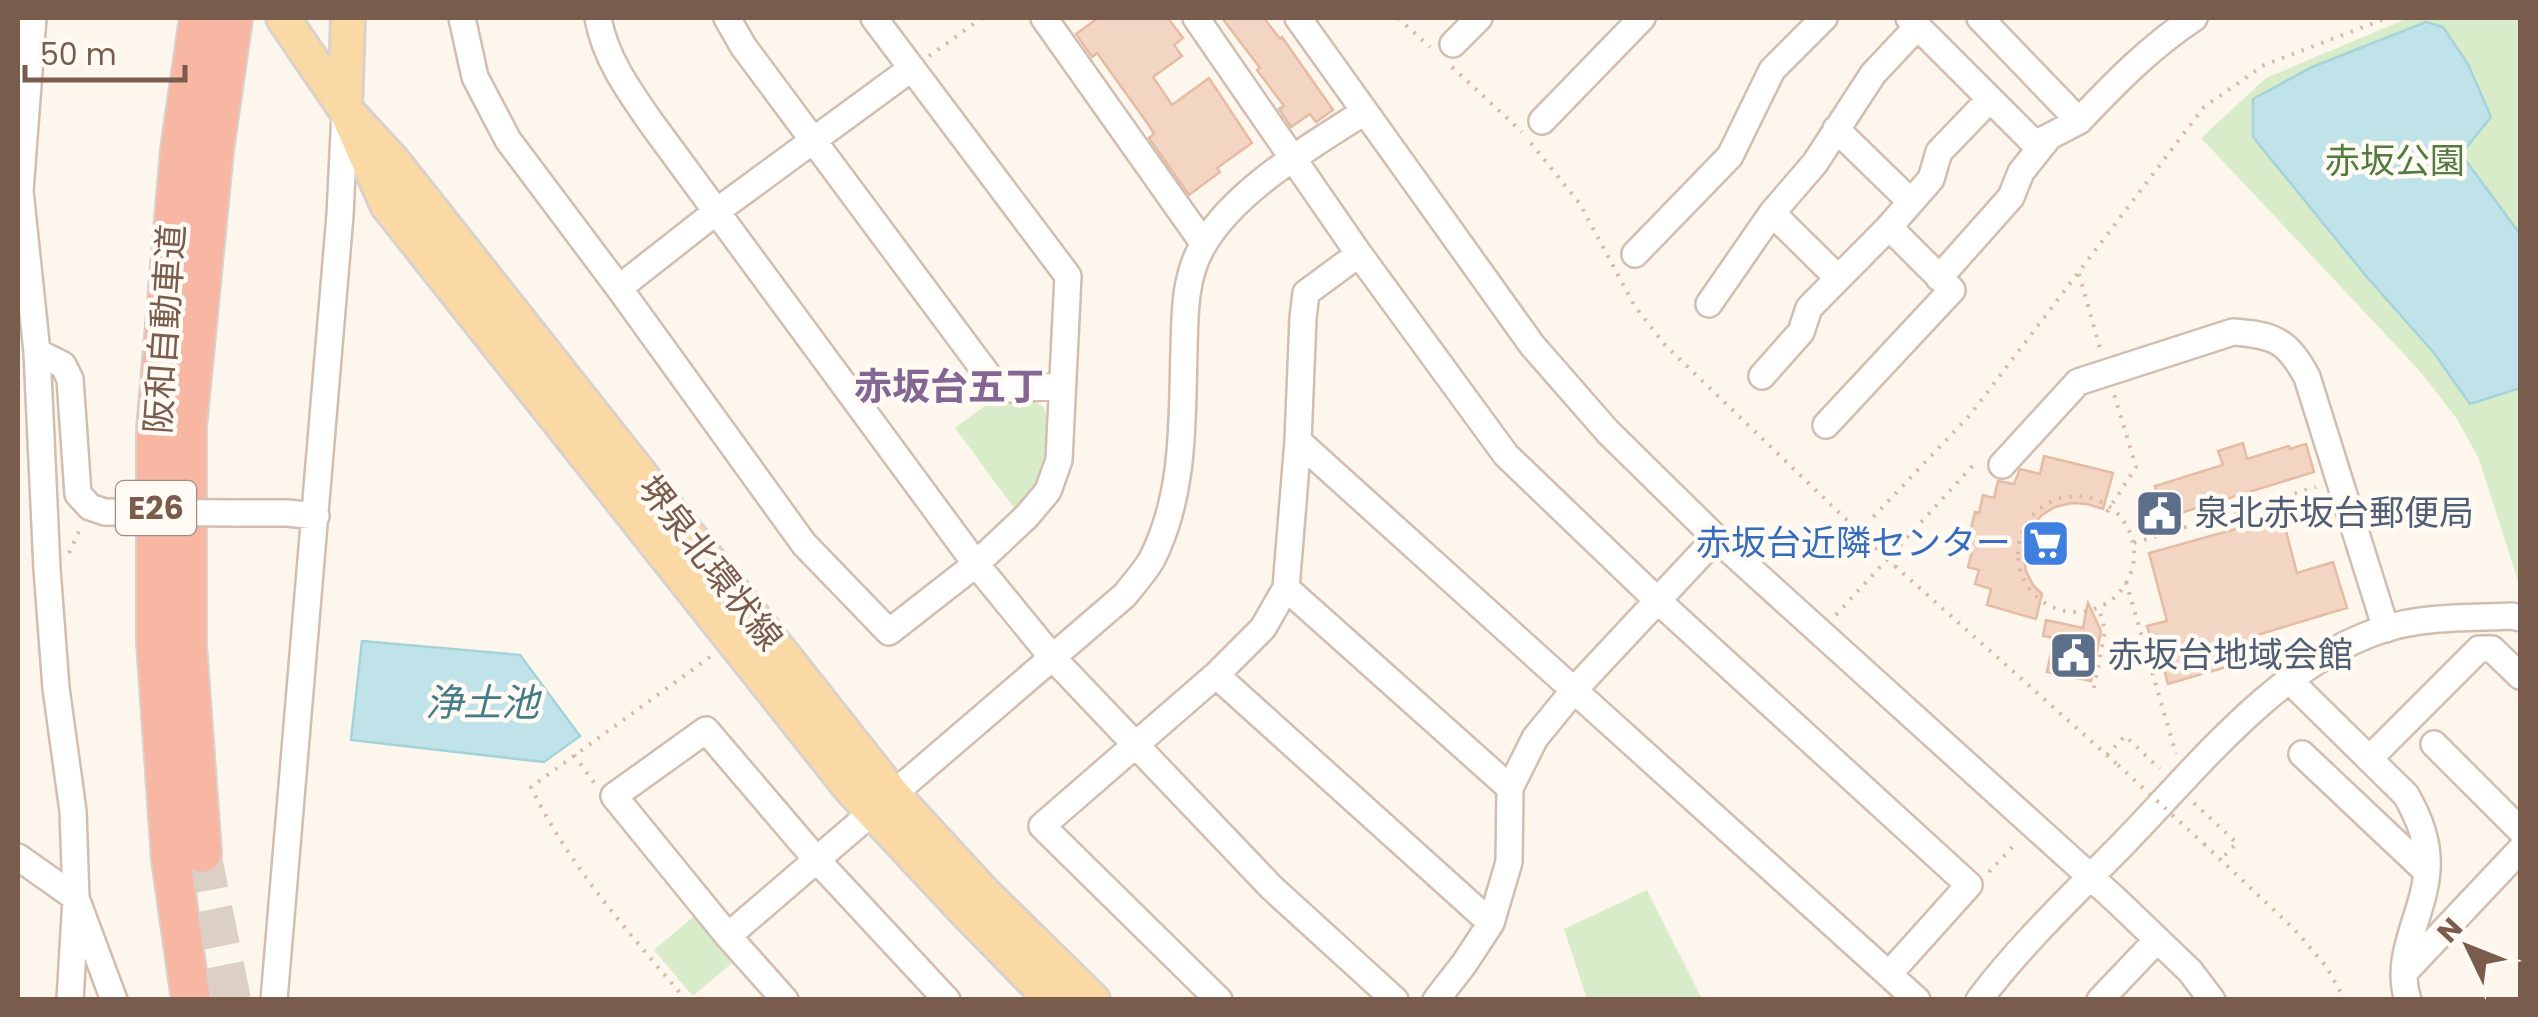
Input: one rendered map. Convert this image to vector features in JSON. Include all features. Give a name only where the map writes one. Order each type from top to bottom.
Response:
[{"type":"highway","name":"阪和自動車道","points":[[190,1000],[171,858],[156,642],[156,430],[180,150],[199,18]]},
{"type":"highway","name":"阪和自動車道","points":[[202,853],[187,645],[187,427],[214,150],[233,18]]},
{"type":"main road","name":"堺泉北環状線","points":[[282,18],[345,109],[393,160],[883,803],[1052,1000]]},
{"type":"main road","points":[[345,109],[348,18]]},
{"type":"main road","name":"堺泉北環状線","points":[[883,803],[984,893],[1093,1000]]},
{"type":"street","points":[[33,18],[19,192],[38,352],[56,688],[73,811],[76,898],[70,1000]]},
{"type":"street","points":[[462,18],[475,78],[508,140],[804,544],[889,632],[976,564],[1027,516],[1048,490],[1059,460],[1068,276],[874,18]]},
{"type":"street","points":[[598,18],[601,36],[619,76],[976,564],[1052,657],[1270,887],[1395,1000]]},
{"type":"street","points":[[727,18],[743,46],[992,382],[1006,388],[1061,386]]},
{"type":"street","points":[[1044,18],[1204,244]]},
{"type":"street","points":[[1196,18],[1359,254],[1506,455],[1657,600],[1969,885],[1890,974]]},
{"type":"street","points":[[1298,18],[1532,345],[1608,432],[1716,538],[2091,877],[2190,971],[2212,1000]]},
{"type":"street","points":[[1449,56],[1479,18]]},
{"type":"street","points":[[1542,121],[1642,18]]},
{"type":"street","points":[[1635,254],[1730,156],[1772,70],[1824,18]]},
{"type":"street","points":[[1709,304],[1772,213],[1816,163],[1873,74],[1914,22],[2035,144],[2079,122],[2128,69],[2168,34],[2194,18]]},
{"type":"street","points":[[1989,21],[2079,122]]},
{"type":"street","points":[[620,288],[912,68]]},
{"type":"street","points":[[1762,376],[1802,332],[1810,308],[1931,180],[1939,152],[1990,99]]},
{"type":"street","points":[[274,1000],[340,215],[345,109]]},
{"type":"street","points":[[728,936],[1125,595],[1151,561],[1171,513],[1181,450],[1186,299],[1193,265],[1229,210],[1294,158],[1364,112]]},
{"type":"street","points":[[1836,129],[1911,202]]},
{"type":"street","points":[[1939,278],[2010,197],[2022,172],[2049,136]]},
{"type":"street","points":[[1772,213],[1838,278]]},
{"type":"street","points":[[1826,425],[1952,290],[1889,228]]},
{"type":"street","points":[[1219,1000],[1042,826],[1216,675],[1263,628],[1286,588],[1306,293],[1359,254]]},
{"type":"street","points":[[1994,459],[2078,382],[2233,332],[2278,341],[2295,355],[2308,377],[2386,628]]},
{"type":"street","points":[[38,352],[63,365],[70,379],[78,494],[90,508],[105,512],[316,516]]},
{"type":"street","points":[[1298,440],[1917,1000]]},
{"type":"street","points":[[1436,1000],[1491,922],[1509,862],[1510,788],[1534,738],[1716,538]]},
{"type":"street","points":[[1286,588],[1510,788]]},
{"type":"street","points":[[1979,1000],[2008,963],[2248,714],[2288,679],[2342,647],[2386,628],[2439,620],[2520,618]]},
{"type":"street","points":[[2369,759],[2480,649],[2492,649],[2520,676]]},
{"type":"street","points":[[1216,675],[1491,922]]},
{"type":"street","points":[[2288,679],[2406,795],[2416,814],[2425,839],[2427,872],[2405,958],[2402,983],[2408,1000]]},
{"type":"street","points":[[785,1000],[614,796],[706,730],[816,859],[947,1000]]},
{"type":"street","points":[[2434,744],[2520,830]]},
{"type":"street","points":[[2302,754],[2427,872]]},
{"type":"street","points":[[2404,972],[2520,850]]},
{"type":"street","points":[[18,857],[76,898],[114,1000]]},
{"type":"street","points":[[2100,1000],[2157,940]]},
{"type":"path","points":[[912,68],[982,18]]},
{"type":"path","points":[[1398,18],[1449,56],[1522,132],[1580,204],[1634,304],[1665,345],[1879,551],[2294,928],[2326,966],[2344,1000]]},
{"type":"path","points":[[1859,532],[1970,416],[2204,106],[2264,65],[2387,18]]},
{"type":"path","points":[[1832,619],[1994,459]]},
{"type":"path","points":[[2134,543],[2340,480]]},
{"type":"path","points":[[2073,495],[2091,497],[2110,507],[2120,516],[2134,543],[2134,561],[2126,582],[2112,600],[2084,612],[2053,608],[2040,600],[2021,572],[2018,555],[2028,521],[2040,508],[2073,495]]},
{"type":"path","points":[[68,556],[82,526]]},
{"type":"path","points":[[2126,582],[2176,754]]},
{"type":"path","points":[[2094,688],[2104,630],[2099,608]]},
{"type":"path","points":[[2107,755],[2125,736],[2164,772]]},
{"type":"path","points":[[574,755],[601,792],[614,796]]},
{"type":"path","points":[[2194,802],[2237,842],[2220,859]]},
{"type":"path","points":[[1969,885],[1982,880],[2022,836]]},
{"type":"green space","name":"赤坂公園","points":[[2408,18],[2520,18],[2520,587],[2479,459],[2457,419],[2419,370],[2201,138],[2266,78]]},
{"type":"green space","points":[[994,399],[1032,401],[1046,412],[1048,432],[1041,468],[1017,512],[955,428]]},
{"type":"green space","points":[[1647,890],[1702,999],[1587,999],[1564,929]]},
{"type":"green space","points":[[693,917],[733,962],[693,996],[654,950]]},
{"type":"water","name":"赤坂公園","points":[[2426,22],[2443,27],[2468,64],[2491,117],[2461,154],[2520,234],[2520,388],[2470,404],[2434,353],[2253,137],[2253,99],[2312,67]]},
{"type":"water","name":"浄土池","points":[[362,641],[520,655],[580,736],[544,762],[351,740]]},
{"type":"building","points":[[1098,18],[1168,18],[1183,38],[1174,45],[1182,56],[1153,77],[1172,105],[1209,78],[1252,143],[1189,195],[1149,138],[1154,134],[1148,124],[1097,53],[1092,57],[1076,34]]},
{"type":"building","points":[[1222,18],[1264,18],[1333,110],[1316,122],[1310,114],[1291,127],[1279,109],[1284,106],[1257,70],[1260,68]]},
{"type":"building","points":[[2243,443],[2247,459],[2306,444],[2314,472],[2148,523],[2140,496],[2156,491],[2155,486],[2223,465],[2218,451]]},
{"type":"building","points":[[2044,456],[2113,473],[2103,509],[2071,503],[2055,507],[2031,527],[2024,557],[2026,571],[2042,594],[2036,619],[1987,605],[1991,589],[1975,584],[1979,570],[1968,567],[1972,551],[1966,549],[1983,495],[1994,498],[1998,481],[2014,484],[2020,469],[2040,474]]},
{"type":"building","points":[[2282,516],[2297,573],[2333,562],[2347,608],[2257,635],[2264,656],[2168,684],[2147,626],[2167,621],[2149,553]]},
{"type":"building","name":"赤坂台地域会館","points":[[2088,603],[2101,631],[2091,681],[2047,672],[2054,638],[2043,636],[2046,620],[2083,628]]},
{"type":"tunnel","points":[[202,853],[232,1000]]},
{"type":"place","name":"泉北赤坂台郵便局","points":[[2159,513]]},
{"type":"place","name":"赤坂台近隣センター","points":[[2046,543]]},
{"type":"place","name":"赤坂台地域会館","points":[[2073,655]]},
{"type":"district","name":"赤坂台五丁","points":[[949,387]]}]
